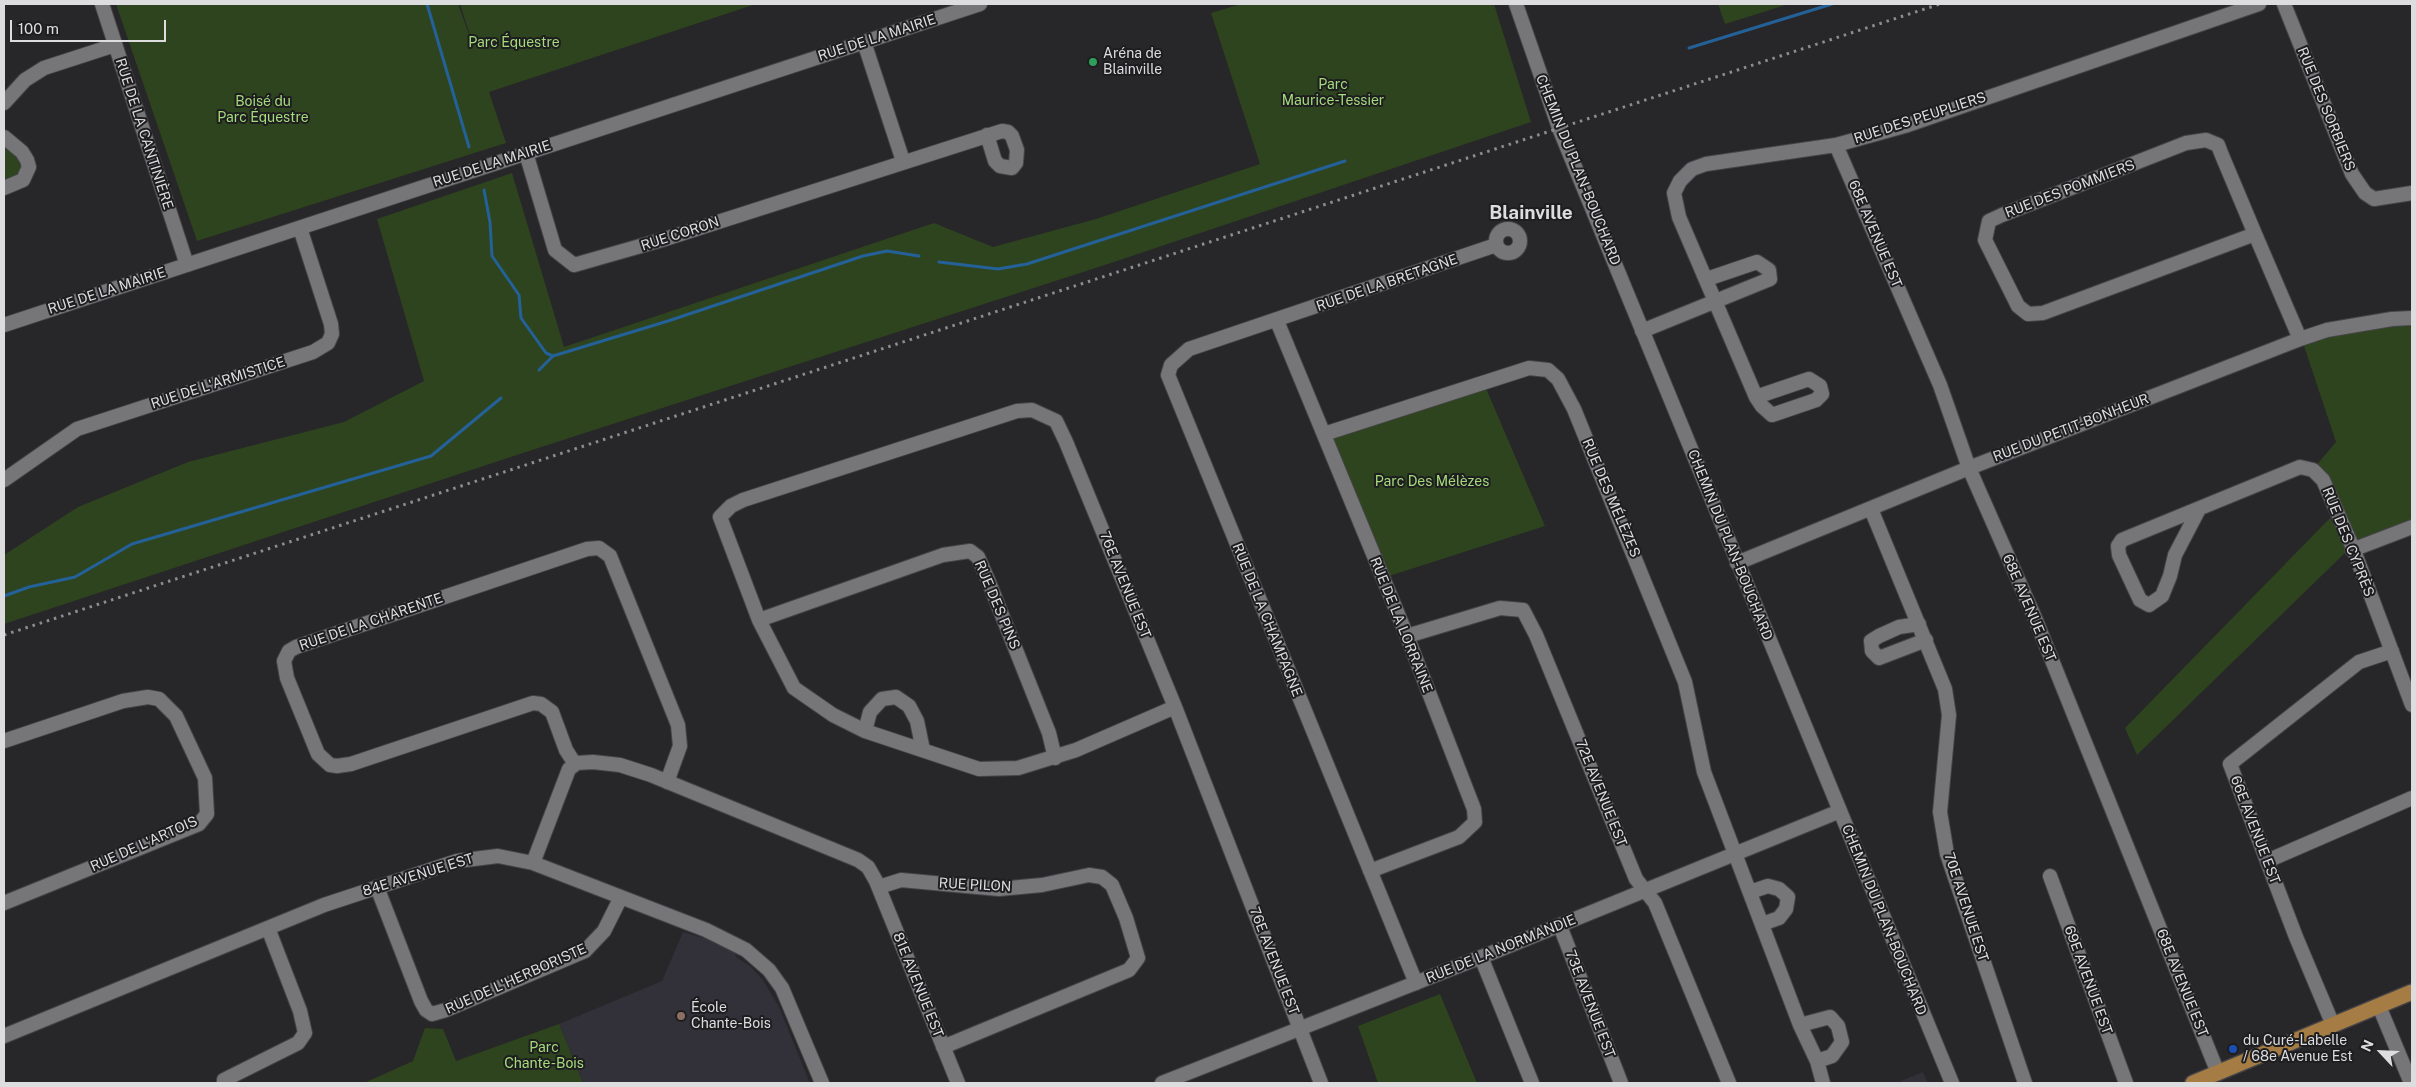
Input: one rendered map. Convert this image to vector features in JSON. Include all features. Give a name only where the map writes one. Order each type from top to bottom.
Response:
[{"type":"main road","points":[[2192,1083],[2412,992]]},
{"type":"street","name":"RUE DE LA CANTINIÈRE","points":[[102,4],[187,265]]},
{"type":"street","name":"RUE DE LA MAIRIE","points":[[4,325],[980,4]]},
{"type":"street","name":"CHEMIN DU PLAN-BOUCHARD","points":[[1516,4],[1559,128],[1952,1083]]},
{"type":"street","name":"RUE DES PEUPLIERS","points":[[1756,397],[1679,217],[1674,194],[1680,181],[1692,170],[1706,164],[1836,145],[1908,125],[2260,4]]},
{"type":"street","name":"RUE DES SORBIERS","points":[[2284,4],[2352,174],[2365,193],[2374,199],[2412,193]]},
{"type":"street","points":[[864,42],[903,161]]},
{"type":"street","points":[[4,103],[24,80],[44,68],[115,45]]},
{"type":"street","name":"RUE CORON","points":[[526,153],[555,250],[574,265],[656,241],[987,135]]},
{"type":"street","points":[[4,137],[22,152],[29,167],[24,180],[4,188]]},
{"type":"street","name":"RUE DES POMMIERS","points":[[2255,234],[2043,313],[2028,314],[2018,306],[1986,240],[1989,221],[2002,215],[2186,143],[2206,140],[2218,145],[2300,339]]},
{"type":"street","name":"68E AVENUE EST","points":[[1836,145],[1940,385],[1969,468],[2035,618],[2218,1073]]},
{"type":"street","name":"RUE DE L'ARMISTICE","points":[[4,480],[77,429],[313,352],[328,343],[332,334],[331,324],[300,228]]},
{"type":"street","name":"RUE DE LA BRETAGNE","points":[[1277,321],[1496,245]]},
{"type":"street","points":[[1642,331],[1714,300],[1770,279],[1769,270],[1757,262],[1707,279]]},
{"type":"street","name":"RUE DU PETIT-BONHEUR","points":[[1738,563],[1969,468],[2300,339],[2326,330],[2392,319],[2412,318]]},
{"type":"street","name":"RUE DE LA LORRAINE","points":[[1277,321],[1407,636],[1474,809],[1475,822],[1459,837],[1370,871]]},
{"type":"street","name":"RUE DE LA CHAMPAGNE","points":[[1277,321],[1189,349],[1171,365],[1168,375],[1416,983]]},
{"type":"street","name":"RUE DES MÉLÈZES","points":[[1324,434],[1529,368],[1548,370],[1558,379],[1578,418],[1685,682],[1704,772],[1800,1025],[1818,1061],[1823,1083]]},
{"type":"street","name":"76E AVENUE EST","points":[[759,620],[720,517],[731,506],[743,500],[1017,411],[1032,410],[1056,421],[1175,707],[1322,1083]]},
{"type":"street","name":"RUE DES CYPRÈS","points":[[2199,509],[2180,542],[2162,596],[2149,605],[2140,600],[2119,555],[2118,546],[2122,540],[2300,467],[2313,470],[2323,480],[2412,705]]},
{"type":"street","name":"70E AVENUE EST","points":[[1871,509],[1945,689],[1949,715],[1940,812],[1947,854],[2025,1083]]},
{"type":"street","points":[[2352,550],[2412,527]]},
{"type":"street","name":"RUE DE LA CHARENTE","points":[[575,764],[566,750],[552,712],[541,704],[533,703],[351,764],[330,765],[318,754],[287,678],[284,661],[289,652],[296,647],[587,549],[600,548],[610,556],[678,725],[680,746],[667,782]]},
{"type":"street","name":"RUE DES PINS","points":[[759,620],[942,555],[970,551],[978,557],[995,598],[1049,733],[1055,758]]},
{"type":"street","name":"72E AVENUE EST","points":[[1407,636],[1500,608],[1523,610],[1536,635],[1636,879],[1655,903],[1729,1083]]},
{"type":"street","points":[[759,620],[794,688],[834,715],[865,731],[979,769],[1018,768],[1055,758],[1175,707]]},
{"type":"street","points":[[1919,624],[1899,627],[1879,636],[1871,641],[1872,651],[1879,658],[1926,640]]},
{"type":"street","name":"66E AVENUE EST","points":[[2332,1025],[2230,764],[2359,662],[2392,652]]},
{"type":"street","name":"RUE DE L'ARTOIS","points":[[4,741],[123,701],[148,697],[159,699],[176,716],[205,778],[207,814],[199,824],[4,903]]},
{"type":"street","points":[[865,731],[870,712],[882,699],[896,697],[909,706],[917,720],[923,750]]},
{"type":"street","points":[[533,863],[565,777],[575,764],[592,762],[614,764],[667,782],[858,860],[868,867],[879,887]]},
{"type":"street","points":[[2267,861],[2412,798]]},
{"type":"street","name":"RUE DE LA NORMANDIE","points":[[1162,1083],[1560,926],[1840,811]]},
{"type":"street","name":"84E AVENUE EST","points":[[4,1036],[324,905],[465,859],[498,856],[533,863],[621,896],[727,939],[758,959],[774,976],[786,996],[822,1083]]},
{"type":"street","name":"RUE PILON","points":[[879,887],[902,880],[999,889],[1042,884],[1089,874],[1102,878],[1112,885],[1126,918],[1138,958],[1129,970],[943,1046]]},
{"type":"street","name":"69E AVENUE EST","points":[[2050,876],[2126,1083]]},
{"type":"street","points":[[1750,892],[1768,886],[1779,889],[1788,898],[1786,909],[1779,918],[1762,924]]},
{"type":"street","name":"RUE DE L'HERBORISTE","points":[[377,887],[421,1001],[426,1010],[432,1014],[446,1010],[585,951],[604,931],[621,896]]},
{"type":"street","name":"81E AVENUE EST","points":[[879,887],[958,1083]]},
{"type":"street","name":"73E AVENUE EST","points":[[1560,926],[1621,1083]]},
{"type":"street","points":[[224,1083],[224,1080],[298,1043],[305,1033],[300,1011],[268,928]]},
{"type":"street","points":[[1481,957],[1532,1083]]},
{"type":"street","points":[[2379,1006],[2411,1083]]},
{"type":"street","points":[[1800,1025],[1830,1017],[1838,1026],[1842,1042],[1832,1056],[1818,1061]]},
{"type":"shaded area","name":"École Chante-Bois","points":[[683,932],[707,939],[735,953],[736,957],[750,966],[763,980],[779,1007],[810,1083],[583,1083],[559,1024],[662,981]]},
{"type":"shaded area","points":[[1923,1072],[1928,1083],[1896,1083]]},
{"type":"green space","name":"Boisé du Parc Équestre","points":[[116,4],[458,4],[475,51],[460,4],[756,4],[489,92],[506,143],[197,241]]},
{"type":"green space","name":"Parc Maurice-Tessier","points":[[1241,4],[1494,4],[1531,122],[1111,263],[526,452],[4,624],[4,555],[78,507],[188,462],[344,422],[424,381],[377,219],[512,173],[564,347],[934,223],[993,247],[1096,219],[1260,164],[1211,13]]},
{"type":"green space","points":[[1718,4],[1789,4],[1725,24]]},
{"type":"green space","points":[[4,146],[18,159],[22,168],[17,176],[4,181]]},
{"type":"green space","points":[[2412,320],[2412,527],[2353,548],[2314,468],[2336,442],[2303,343],[2357,325]]},
{"type":"green space","name":"Parc Des Mélèzes","points":[[1485,386],[1545,526],[1386,577],[1329,436]]},
{"type":"green space","points":[[2330,518],[2349,549],[2137,755],[2125,728]]},
{"type":"green space","points":[[1440,994],[1477,1083],[1378,1083],[1358,1026]]},
{"type":"green space","name":"Parc Chante-Bois","points":[[559,1024],[583,1083],[364,1083],[413,1061],[425,1028],[443,1029],[456,1061]]},
{"type":"waterway","points":[[427,4],[469,147]]},
{"type":"waterway","points":[[1689,48],[1832,4]]},
{"type":"waterway","points":[[939,262],[998,269],[1027,264],[1345,161]]},
{"type":"waterway","points":[[484,190],[490,222],[492,256],[519,295],[521,318],[546,353],[553,356]]},
{"type":"waterway","points":[[539,370],[553,356],[668,321],[863,256],[887,251],[919,256]]},
{"type":"waterway","points":[[4,596],[29,587],[75,577],[132,544],[431,456],[501,398]]},
{"type":"railway","points":[[4,635],[1940,4]]},
{"type":"place","name":"Aréna de Blainville","points":[[1093,62]]},
{"type":"place","name":"École Chante-Bois","points":[[681,1016]]},
{"type":"place","name":"du Curé-Labelle / 68e Avenue Est","points":[[2233,1049]]},
{"type":"district","name":"Blainville","points":[[1531,213]]},
{"type":"park label","name":"Parc Équestre","points":[[514,43]]}]
